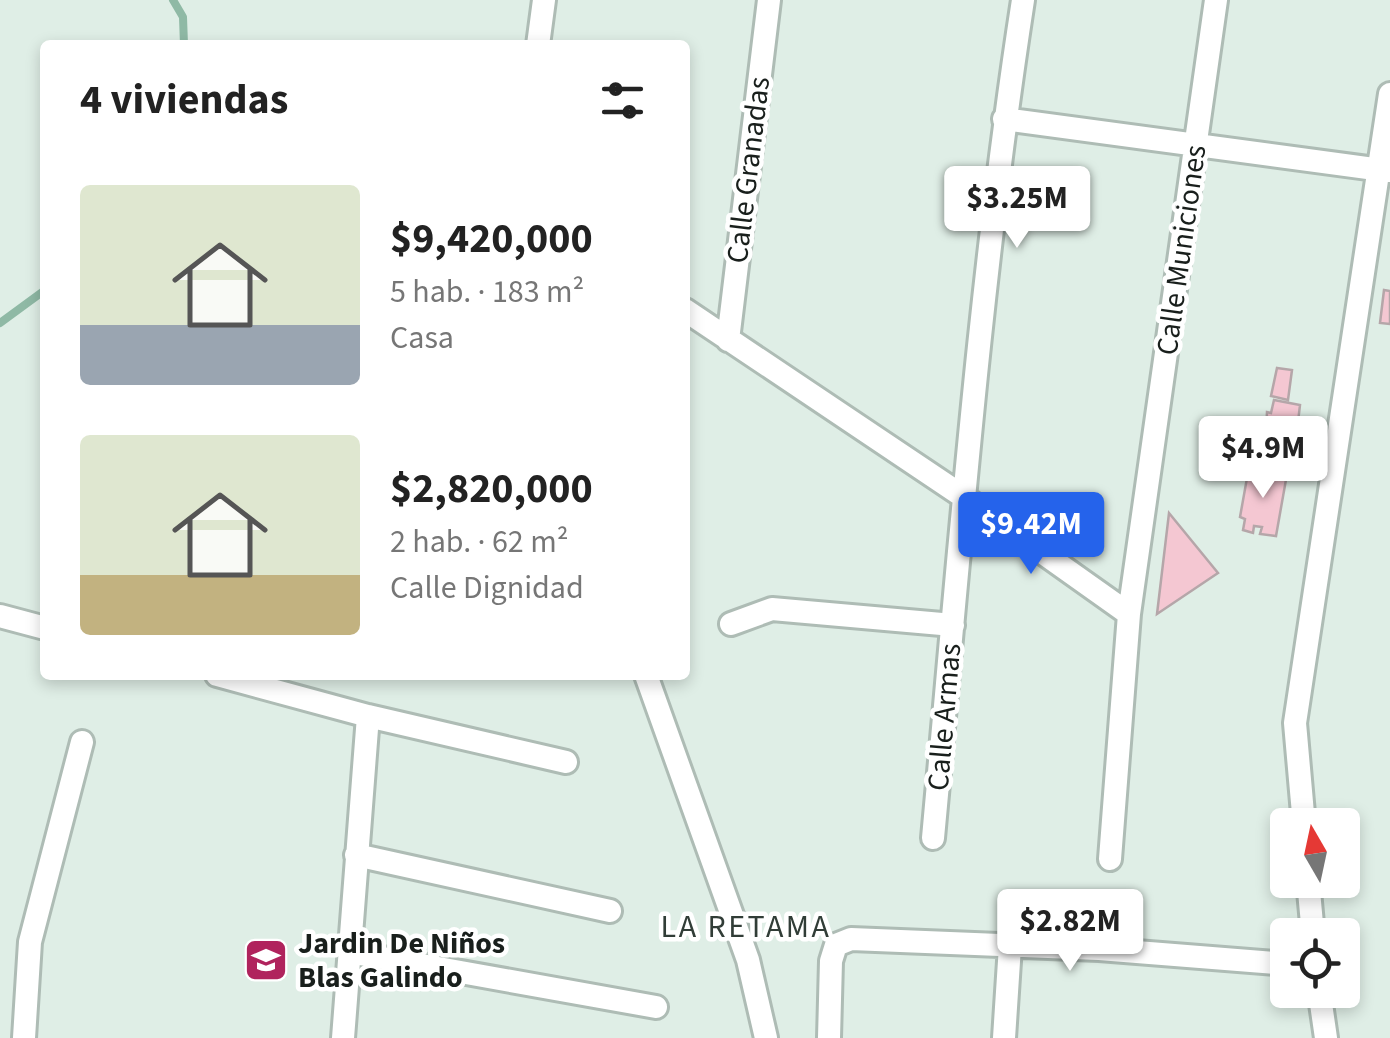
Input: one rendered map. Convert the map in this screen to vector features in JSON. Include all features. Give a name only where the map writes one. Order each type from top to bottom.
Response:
[{"type":"street","points":[[539,40],[544,0]]},
{"type":"street","name":"Calle Granadas","points":[[728,340],[769,0]]},
{"type":"street","name":"Calle Armas","points":[[933,838],[1004,119],[1023,0]]},
{"type":"street","name":"Calle Municiones","points":[[1110,859],[1129,614],[1216,0]]},
{"type":"street","points":[[1302,808],[1295,724],[1385,170],[1390,94]]},
{"type":"street","points":[[1004,119],[1385,170]]},
{"type":"street","points":[[690,313],[964,496],[1129,614]]},
{"type":"street","points":[[731,624],[772,609],[953,625]]},
{"type":"street","points":[[0,616],[40,627]]},
{"type":"street","points":[[235,680],[368,716],[566,762]]},
{"type":"street","points":[[648,680],[748,960],[766,1038]]},
{"type":"street","points":[[345,1036],[368,716]]},
{"type":"street","points":[[24,1038],[30,942],[82,742]]},
{"type":"street","points":[[356,855],[610,911]]},
{"type":"street","points":[[829,1038],[831,961],[836,945],[851,939],[1270,963]]},
{"type":"street","points":[[1004,1038],[1010,946]]},
{"type":"street","points":[[350,952],[656,1007]]},
{"type":"street","points":[[1322,1008],[1326,1038]]},
{"type":"building","points":[[1384,290],[1390,291],[1390,324],[1380,323]]},
{"type":"building","points":[[1277,368],[1292,370],[1288,400],[1271,396]]},
{"type":"building","points":[[1274,400],[1300,405],[1298,422],[1326,427],[1325,443],[1266,432],[1267,412],[1271,413]]},
{"type":"building","points":[[1254,467],[1265,468],[1265,472],[1273,475],[1274,471],[1287,474],[1276,536],[1260,534],[1262,527],[1254,526],[1253,533],[1243,530],[1245,519],[1240,517],[1247,478],[1252,478]]},
{"type":"building","points":[[1169,513],[1218,573],[1157,614]]},
{"type":"waterway","points":[[173,0],[183,17],[184,40]]},
{"type":"waterway","points":[[0,323],[40,294]]},
{"type":"place","name":"Jardin De Niños Blas Galindo","points":[[266,960]]},
{"type":"district","name":"LA RETAMA","points":[[746,926]]}]
